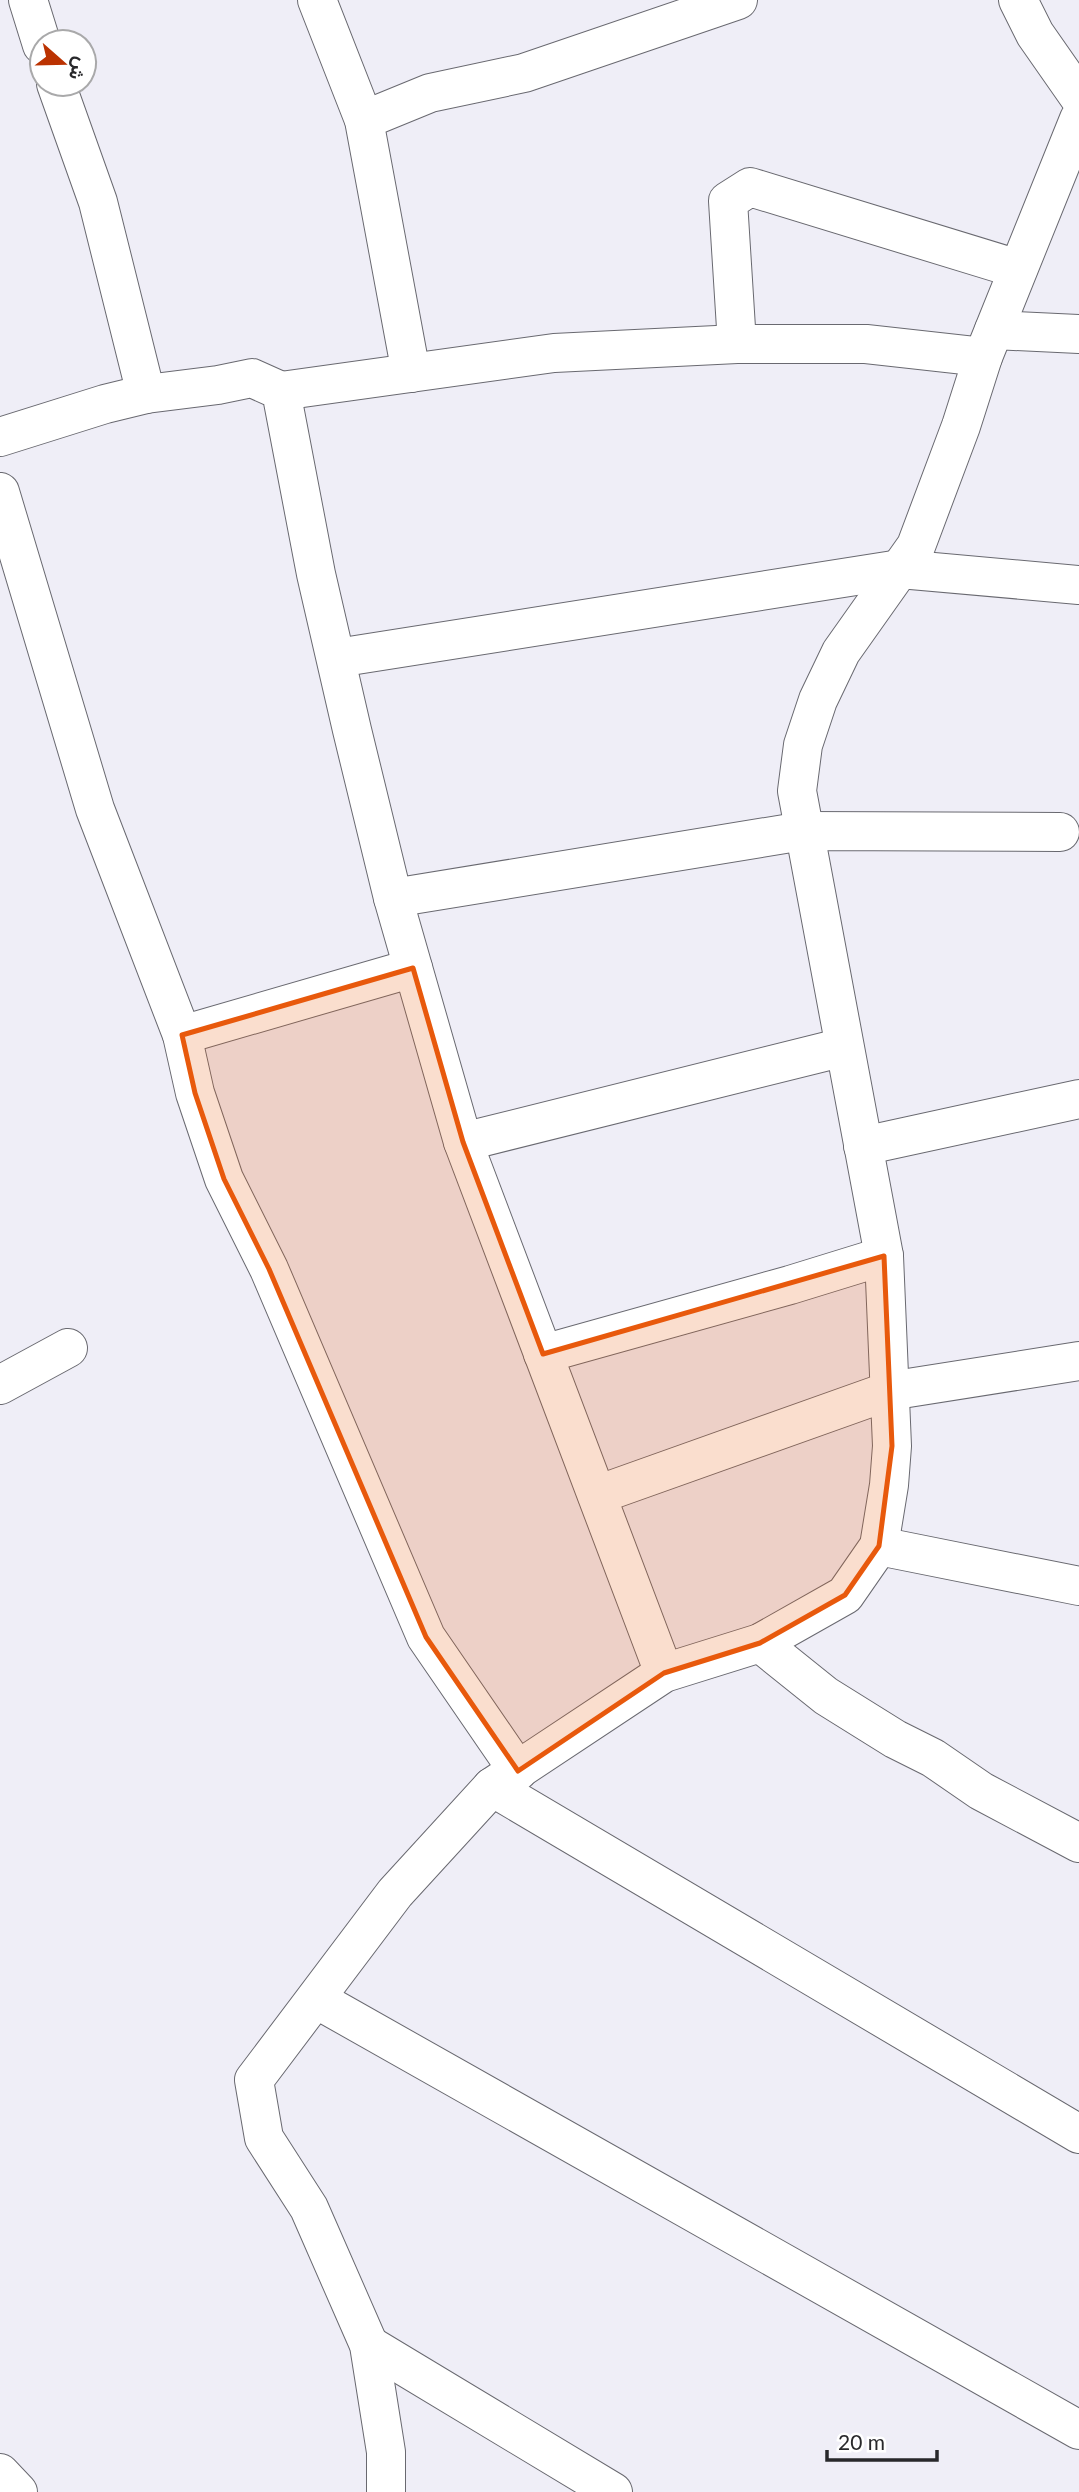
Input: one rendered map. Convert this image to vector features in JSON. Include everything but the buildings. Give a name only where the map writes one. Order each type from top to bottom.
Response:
[{"type":"street","points":[[27,0],[36,28]]},
{"type":"street","points":[[317,0],[364,120],[411,373]]},
{"type":"street","points":[[364,120],[430,93],[524,73],[738,0]]},
{"type":"street","points":[[1018,0],[1035,34],[1079,97]]},
{"type":"street","points":[[61,98],[98,202],[146,394]]},
{"type":"street","points":[[386,2492],[386,2452],[369,2345],[309,2208],[264,2138],[254,2080],[395,1893],[505,1779],[664,1673],[760,1643],[845,1595],[880,1546],[892,1446],[884,1256],[803,831],[797,791],[803,745],[818,700],[841,652],[916,546],[989,343],[1079,119]]},
{"type":"street","points":[[737,344],[728,201],[750,187],[1018,269]]},
{"type":"street","points":[[0,437],[146,394],[252,378],[282,391],[554,353],[737,344],[989,343],[1079,334]]},
{"type":"street","points":[[282,391],[316,574],[393,898],[463,1142],[664,1673]]},
{"type":"street","points":[[0,492],[95,809],[182,1035],[195,1093],[224,1178],[269,1269],[426,1637],[505,1779],[1079,2134]]},
{"type":"street","points":[[337,658],[900,569],[1079,585]]},
{"type":"street","points":[[393,898],[803,831],[1060,832]]},
{"type":"street","points":[[182,1035],[413,968]]},
{"type":"street","points":[[463,1142],[844,1047]]},
{"type":"street","points":[[863,1146],[1079,1099]]},
{"type":"street","points":[[543,1354],[884,1256]]},
{"type":"street","points":[[0,1385],[68,1348]]},
{"type":"street","points":[[597,1496],[889,1391],[1079,1361]]},
{"type":"street","points":[[880,1546],[1079,1587]]},
{"type":"street","points":[[760,1643],[825,1696],[895,1739],[933,1758],[981,1791],[1079,1843]]},
{"type":"street","points":[[316,1999],[1079,2430]]},
{"type":"street","points":[[369,2345],[613,2492]]},
{"type":"street","points":[[0,2473],[18,2492]]},
{"type":"highlighted area","points":[[413,968],[463,1142],[543,1354],[884,1256],[892,1446],[879,1546],[845,1595],[760,1643],[664,1673],[518,1771],[426,1637],[269,1269],[224,1179],[195,1093],[182,1035]]}]
